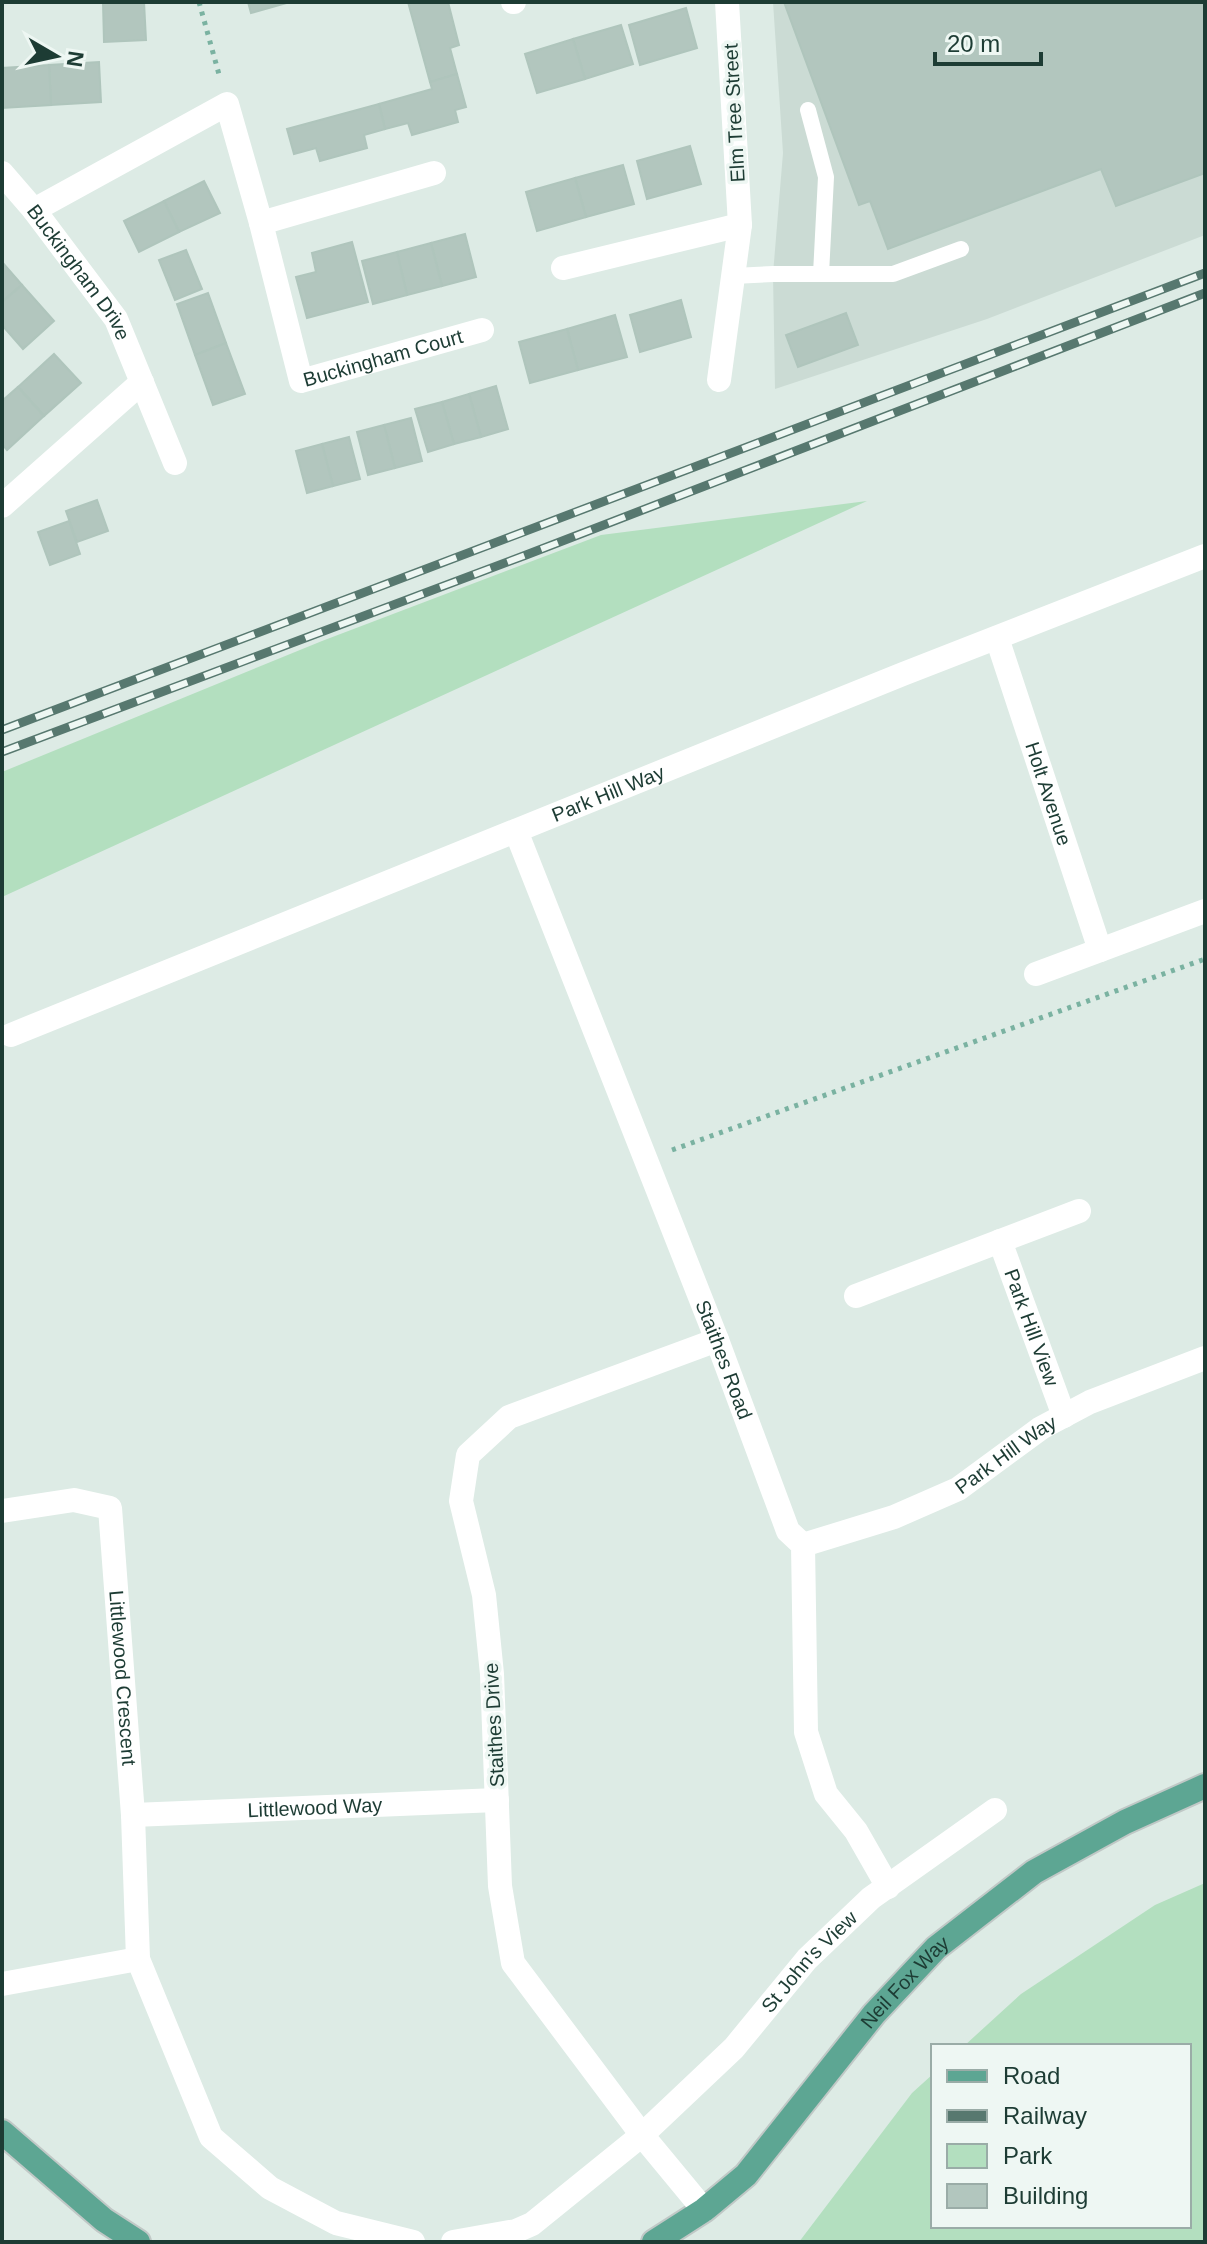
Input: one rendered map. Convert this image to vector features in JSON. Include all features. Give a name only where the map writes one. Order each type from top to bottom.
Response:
[{"type":"main road","name":"Neil Fox Way","points":[[654,2242],[704,2210],[746,2175],[874,2014],[936,1948],[1034,1872],[1125,1822],[1205,1786]]},
{"type":"main road","points":[[2,2132],[104,2220],[138,2242]]},
{"type":"street","name":"Elm Tree Street","points":[[719,380],[740,225],[727,2]]},
{"type":"street","points":[[34,210],[227,104]]},
{"type":"street","name":"Buckingham Court","points":[[227,104],[301,381],[482,330]]},
{"type":"street","name":"Buckingham Drive","points":[[2,173],[34,210],[116,319],[175,463]]},
{"type":"street","points":[[261,223],[434,173]]},
{"type":"street","points":[[563,268],[740,225]]},
{"type":"street","points":[[2,506],[142,382]]},
{"type":"street","name":"Park Hill Way","points":[[11,1035],[1205,556]]},
{"type":"street","name":"Holt Avenue","points":[[997,638],[1100,950]]},
{"type":"street","name":"Staithes Road","points":[[516,831],[717,1340],[788,1531],[803,1545]]},
{"type":"street","points":[[1036,974],[1205,911]]},
{"type":"street","points":[[856,1296],[1079,1211]]},
{"type":"street","name":"Park Hill View","points":[[1000,1241],[1064,1416]]},
{"type":"street","name":"Staithes Drive","points":[[704,2210],[642,2135],[513,1963],[500,1886],[492,1674],[484,1595],[461,1501],[468,1455],[509,1417],[717,1340]]},
{"type":"street","name":"Park Hill Way","points":[[803,1545],[894,1517],[958,1489],[1041,1428],[1090,1402],[1205,1358]]},
{"type":"street","name":"Littlewood Crescent","points":[[2,1511],[74,1500],[110,1508],[133,1815],[138,1959],[211,2137],[270,2188],[336,2223],[413,2242]]},
{"type":"street","points":[[803,1545],[806,1732],[826,1794],[856,1831],[888,1887]]},
{"type":"street","name":"Littlewood Way","points":[[133,1815],[497,1800]]},
{"type":"street","name":"St John's View","points":[[642,2135],[734,2048],[807,1959],[871,1898],[995,1810]]},
{"type":"street","points":[[2,1984],[138,1959]]},
{"type":"street","points":[[453,2242],[516,2231],[532,2224],[642,2135]]},
{"type":"lane","points":[[808,110],[826,177],[821,274]]},
{"type":"lane","points":[[733,276],[893,274],[961,249]]},
{"type":"path","points":[[199,2],[227,104]]},
{"type":"path","points":[[645,1160],[1205,959]]},
{"type":"shaded area","points":[[773,2],[1205,2],[1205,235],[987,319],[775,389],[773,274],[783,153]]},
{"type":"green space","points":[[867,501],[2,897],[2,772],[322,641],[601,535]]},
{"type":"green space","points":[[1205,1883],[1205,2242],[799,2242],[912,2093],[931,2076],[931,2228],[1191,2228],[1191,2044],[966,2044],[1021,1994],[1155,1905]]},
{"type":"building","points":[[103,2],[144,2],[146,40],[104,42]]},
{"type":"building","points":[[248,2],[290,2],[251,13]]},
{"type":"building","points":[[408,2],[448,2],[459,45],[450,48],[457,74],[430,82]]},
{"type":"building","points":[[784,2],[1205,2],[1205,173],[1116,206],[1101,169],[888,249],[870,201],[859,205]]},
{"type":"building","points":[[686,8],[697,48],[640,65],[629,25]]},
{"type":"building","points":[[621,25],[633,64],[585,79],[573,39]]},
{"type":"building","points":[[573,39],[585,79],[537,93],[525,54]]},
{"type":"building","points":[[99,62],[101,102],[51,105],[49,65]]},
{"type":"building","points":[[49,65],[51,105],[2,108],[2,68]]},
{"type":"building","points":[[457,74],[466,107],[455,110],[458,122],[412,135],[408,123],[385,129],[379,104],[432,89],[430,82]]},
{"type":"building","points":[[379,104],[385,129],[364,135],[367,148],[320,161],[316,148],[294,154],[287,129]]},
{"type":"building","points":[[690,146],[701,184],[647,199],[637,161]]},
{"type":"building","points":[[623,165],[634,204],[586,217],[575,178]]},
{"type":"building","points":[[575,178],[586,217],[537,231],[526,192]]},
{"type":"building","points":[[204,181],[220,213],[179,232],[164,201]]},
{"type":"building","points":[[164,201],[179,232],[139,252],[124,221]]},
{"type":"building","points":[[465,234],[476,277],[442,286],[431,243]]},
{"type":"building","points":[[352,242],[368,302],[307,318],[296,277],[316,272],[312,253]]},
{"type":"building","points":[[431,243],[442,286],[407,295],[397,252]]},
{"type":"building","points":[[186,250],[202,289],[175,300],[159,260]]},
{"type":"building","points":[[397,252],[407,295],[373,304],[362,261]]},
{"type":"building","points":[[2,262],[22,285],[2,302]]},
{"type":"building","points":[[22,285],[54,321],[23,349],[2,325],[2,302]]},
{"type":"building","points":[[208,293],[226,343],[195,355],[177,304]]},
{"type":"building","points":[[681,300],[691,337],[640,352],[630,315]]},
{"type":"building","points":[[846,313],[858,345],[798,367],[786,335]]},
{"type":"building","points":[[615,315],[627,357],[578,370],[567,329]]},
{"type":"building","points":[[567,329],[578,370],[530,383],[519,342]]},
{"type":"building","points":[[226,343],[245,394],[213,405],[195,355]]},
{"type":"building","points":[[54,354],[81,383],[44,416],[18,387]]},
{"type":"building","points":[[496,386],[508,429],[481,437],[469,394]]},
{"type":"building","points":[[18,387],[44,416],[7,450],[2,444],[2,401]]},
{"type":"building","points":[[469,394],[481,437],[454,444],[442,402]]},
{"type":"building","points":[[442,402],[454,444],[428,452],[415,409]]},
{"type":"building","points":[[411,418],[422,461],[395,468],[384,425]]},
{"type":"building","points":[[384,425],[395,468],[368,475],[357,432]]},
{"type":"building","points":[[349,437],[360,479],[333,486],[322,444]]},
{"type":"building","points":[[322,444],[333,486],[307,493],[296,451]]},
{"type":"building","points":[[97,500],[108,531],[77,542],[66,511]]},
{"type":"building","points":[[69,521],[80,554],[50,565],[38,532]]},
{"type":"railway","points":[[2,730],[1205,273]]},
{"type":"railway","points":[[2,752],[526,555],[1205,293]]}]
